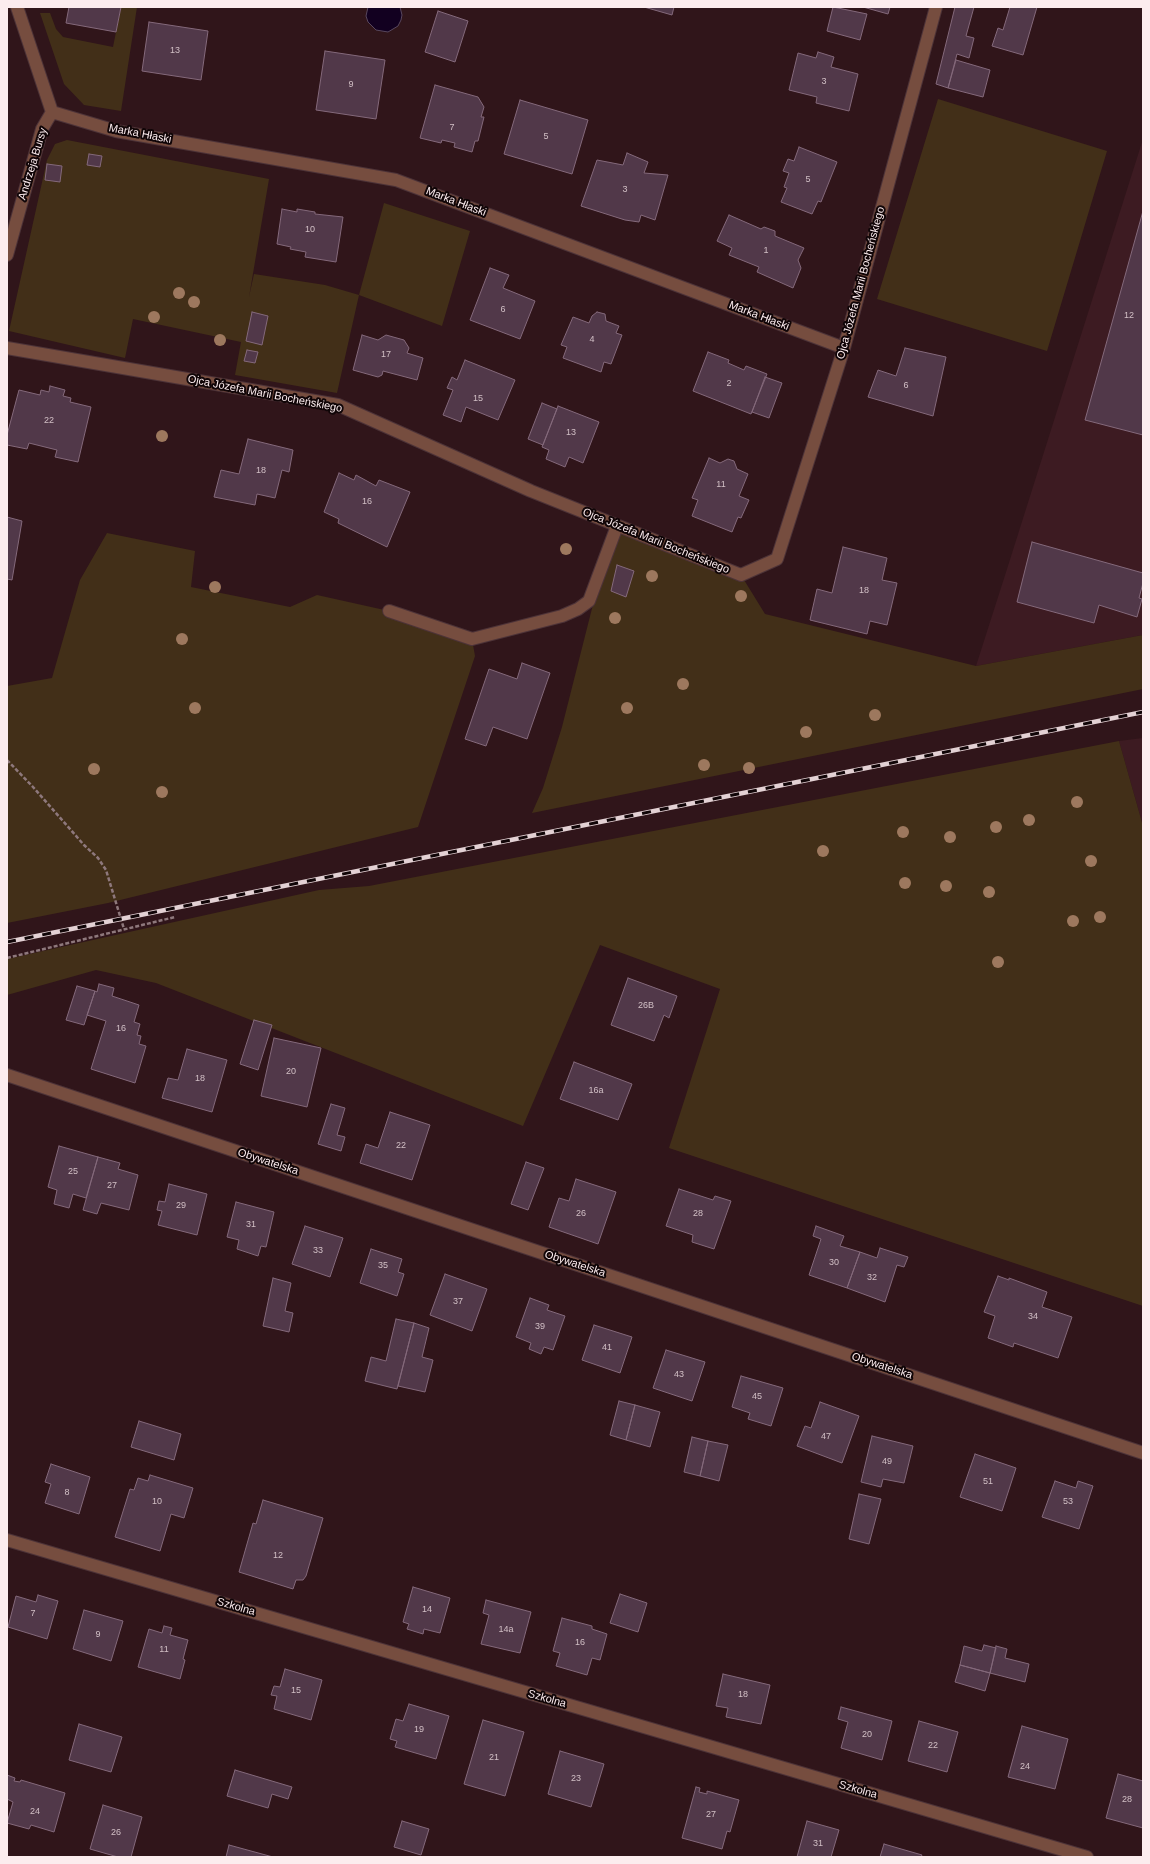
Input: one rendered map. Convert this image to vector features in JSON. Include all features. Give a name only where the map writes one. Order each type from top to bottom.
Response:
[{"type":"street","points":[[17,7],[52,112]]},
{"type":"street","name":"Ojca Józefa Marii Bocheńskiego","points":[[7,348],[338,405],[531,491],[741,575],[777,559],[844,348],[936,7]]},
{"type":"street","name":"Andrzeja Bursy","points":[[7,255],[42,129],[52,112]]},
{"type":"street","name":"Marka Hłaski","points":[[52,112],[116,131],[396,180],[844,348]]},
{"type":"street","points":[[389,611],[472,639],[562,616],[578,609],[589,601],[617,526]]},
{"type":"street","name":"Obywatelska","points":[[7,1075],[1143,1453]]},
{"type":"street","name":"Szkolna","points":[[7,1540],[1087,1857]]},
{"type":"path","points":[[7,760],[84,845],[98,858],[106,870],[124,929]]},
{"type":"path","points":[[7,958],[175,917]]},
{"type":"shaded area","points":[[121,7],[137,7],[121,111],[84,105],[64,84],[40,13],[50,13],[56,29],[63,37],[113,47]]},
{"type":"shaded area","points":[[368,7],[400,7],[402,15],[398,26],[388,32],[376,30],[368,22],[366,16]]},
{"type":"shaded area","points":[[938,99],[1107,151],[1047,351],[877,299]]},
{"type":"shaded area","points":[[1143,139],[1143,635],[976,666],[1007,569]]},
{"type":"shaded area","points":[[67,140],[269,179],[249,297],[254,274],[325,285],[359,295],[337,393],[235,375],[241,342],[133,319],[125,358],[9,331],[47,160],[55,144]]},
{"type":"shaded area","points":[[384,203],[470,231],[442,326],[359,295]]},
{"type":"shaded area","points":[[617,526],[741,575],[765,614],[976,666],[1143,635],[1143,689],[532,813],[543,788],[562,727],[604,561]]},
{"type":"shaded area","points":[[107,533],[195,551],[191,587],[290,607],[317,595],[389,611],[472,639],[475,656],[418,827],[108,903],[7,923],[7,686],[52,678],[80,580]]},
{"type":"shaded area","points":[[1143,738],[1143,826],[1119,741]]},
{"type":"shaded area","points":[[1119,741],[1143,826],[1143,1306],[669,1148],[720,989],[600,945],[523,1126],[156,983],[96,970],[7,995],[7,959],[319,890],[369,886]]},
{"type":"building","points":[[69,7],[121,7],[116,32],[66,23]]},
{"type":"building","points":[[644,7],[674,7],[672,15]]},
{"type":"building","points":[[833,7],[867,14],[860,40],[827,31]]},
{"type":"building","points":[[863,7],[890,7],[888,14]]},
{"type":"building","points":[[955,7],[974,7],[966,36],[974,38],[969,58],[957,54],[948,88],[936,84]]},
{"type":"building","points":[[1010,7],[1037,7],[1023,55],[992,46],[998,28],[1003,30]]},
{"type":"building","points":[[438,11],[468,21],[455,62],[425,52]]},
{"type":"building","points":[[149,22],[208,31],[201,80],[142,71]]},
{"type":"building","points":[[325,51],[385,60],[376,119],[316,110]]},
{"type":"building","points":[[818,52],[834,57],[831,67],[858,74],[849,111],[816,103],[817,97],[789,90],[798,53],[816,58]]},
{"type":"building","points":[[956,60],[990,70],[983,97],[948,88]]},
{"type":"building","points":[[435,85],[478,97],[484,107],[481,117],[484,117],[478,141],[475,141],[472,152],[454,147],[455,143],[442,140],[441,143],[420,138]]},
{"type":"building","points":[[520,100],[588,120],[572,174],[504,154]]},
{"type":"building","points":[[799,147],[837,162],[821,202],[818,201],[812,214],[781,202],[787,188],[784,187],[789,173],[783,171],[788,159],[794,161]]},
{"type":"building","points":[[627,153],[648,162],[644,173],[668,175],[655,220],[641,215],[639,222],[625,220],[581,206],[597,160],[623,165]]},
{"type":"building","points":[[89,154],[102,156],[100,167],[87,165]]},
{"type":"building","points":[[47,164],[62,166],[60,182],[45,180]]},
{"type":"building","points":[[282,209],[297,212],[297,209],[315,212],[315,214],[343,217],[336,262],[305,257],[306,252],[290,249],[291,247],[277,244]]},
{"type":"building","points":[[1143,211],[1143,435],[1085,420]]},
{"type":"building","points":[[729,215],[761,229],[764,227],[775,231],[775,236],[804,248],[798,260],[801,268],[793,288],[757,272],[759,267],[729,255],[732,248],[717,241]]},
{"type":"building","points":[[490,268],[509,275],[503,288],[535,301],[520,339],[470,320]]},
{"type":"building","points":[[252,312],[268,316],[262,345],[246,341]]},
{"type":"building","points":[[597,312],[605,314],[606,321],[619,326],[616,333],[622,335],[611,364],[604,362],[601,372],[563,358],[567,347],[561,345],[573,317],[589,323],[592,316]]},
{"type":"building","points":[[362,335],[378,340],[386,335],[404,340],[409,348],[407,353],[423,358],[417,380],[383,371],[382,375],[378,377],[353,370]]},
{"type":"building","points":[[905,348],[946,357],[933,416],[868,397],[878,370],[896,376]]},
{"type":"building","points":[[247,350],[258,352],[255,363],[244,361]]},
{"type":"building","points":[[708,352],[729,360],[728,363],[744,370],[746,366],[767,374],[751,414],[693,391]]},
{"type":"building","points":[[465,360],[515,380],[498,420],[466,407],[461,422],[443,415],[453,390],[447,388],[452,377],[457,380]]},
{"type":"building","points":[[765,377],[782,383],[769,418],[752,412]]},
{"type":"building","points":[[50,386],[65,390],[63,396],[71,398],[70,402],[91,407],[78,462],[55,457],[57,450],[29,443],[27,449],[7,445],[7,435],[19,390],[40,395],[41,390],[49,392]]},
{"type":"building","points":[[542,403],[557,409],[543,445],[528,439]]},
{"type":"building","points":[[558,406],[599,422],[583,463],[569,457],[565,467],[546,459],[549,450],[542,447]]},
{"type":"building","points":[[248,439],[293,450],[289,472],[282,470],[275,498],[257,494],[255,505],[214,497],[221,470],[239,474]]},
{"type":"building","points":[[709,458],[720,463],[728,459],[734,461],[737,469],[748,474],[739,496],[749,500],[741,518],[738,517],[732,532],[692,516],[698,500],[692,498]]},
{"type":"building","points":[[339,473],[354,480],[356,475],[376,486],[379,480],[410,492],[387,547],[338,523],[339,519],[324,512]]},
{"type":"building","points":[[7,517],[22,521],[12,580],[7,579]]},
{"type":"building","points":[[1032,542],[1143,573],[1143,583],[1139,598],[1142,599],[1137,617],[1099,605],[1094,623],[1017,602]]},
{"type":"building","points":[[843,547],[887,558],[882,580],[897,583],[887,625],[870,621],[867,634],[810,620],[817,589],[832,593]]},
{"type":"building","points":[[617,565],[634,571],[626,597],[611,591]]},
{"type":"building","points":[[522,663],[550,673],[527,739],[493,727],[486,746],[465,739],[489,669],[517,679]]},
{"type":"building","points":[[628,978],[677,996],[669,1018],[664,1015],[654,1041],[611,1025]]},
{"type":"building","points":[[99,984],[114,988],[112,996],[139,1005],[134,1022],[140,1024],[137,1035],[141,1036],[139,1044],[146,1046],[135,1083],[91,1069],[106,1021],[87,1015],[95,991],[97,992]]},
{"type":"building","points":[[77,986],[95,991],[84,1025],[66,1020]]},
{"type":"building","points":[[254,1020],[272,1025],[258,1070],[240,1064]]},
{"type":"building","points":[[274,1038],[321,1048],[307,1107],[261,1096]]},
{"type":"building","points":[[187,1049],[227,1060],[212,1112],[162,1098],[168,1078],[178,1080]]},
{"type":"building","points":[[574,1062],[632,1084],[618,1120],[560,1099]]},
{"type":"building","points":[[331,1104],[345,1108],[337,1135],[345,1137],[341,1151],[318,1144]]},
{"type":"building","points":[[390,1112],[430,1125],[412,1180],[360,1163],[366,1144],[378,1148]]},
{"type":"building","points":[[59,1146],[98,1157],[86,1198],[73,1194],[69,1208],[54,1204],[57,1190],[48,1187]]},
{"type":"building","points":[[98,1157],[120,1163],[118,1169],[138,1175],[129,1210],[101,1203],[97,1214],[83,1210]]},
{"type":"building","points":[[526,1162],[544,1168],[528,1210],[511,1204]]},
{"type":"building","points":[[576,1179],[616,1192],[598,1244],[549,1227],[559,1198],[569,1201]]},
{"type":"building","points":[[169,1184],[207,1194],[197,1235],[158,1225],[162,1211],[157,1210],[159,1201],[165,1202]]},
{"type":"building","points":[[679,1189],[713,1200],[715,1196],[731,1201],[714,1249],[692,1242],[693,1235],[666,1226]]},
{"type":"building","points":[[236,1202],[274,1212],[266,1247],[261,1246],[258,1256],[237,1249],[239,1240],[227,1237]]},
{"type":"building","points":[[305,1226],[343,1238],[330,1277],[292,1264]]},
{"type":"building","points":[[816,1226],[844,1236],[840,1246],[860,1252],[847,1288],[809,1275],[821,1239],[813,1236]]},
{"type":"building","points":[[880,1248],[908,1257],[904,1267],[897,1265],[885,1302],[847,1288],[860,1252],[877,1258]]},
{"type":"building","points":[[371,1249],[402,1259],[398,1272],[404,1274],[397,1296],[360,1283]]},
{"type":"building","points":[[445,1274],[487,1289],[472,1331],[430,1315]]},
{"type":"building","points":[[998,1276],[1009,1280],[1009,1278],[1047,1292],[1042,1307],[1072,1317],[1058,1358],[1014,1343],[1013,1347],[988,1338],[995,1316],[984,1312]]},
{"type":"building","points":[[273,1278],[291,1283],[285,1311],[293,1313],[289,1332],[263,1326]]},
{"type":"building","points":[[530,1298],[549,1305],[547,1310],[565,1316],[553,1350],[544,1347],[541,1354],[529,1349],[531,1343],[516,1337]]},
{"type":"building","points":[[396,1319],[414,1323],[397,1389],[365,1381],[371,1357],[386,1361]]},
{"type":"building","points":[[414,1323],[429,1328],[422,1357],[433,1360],[425,1392],[398,1386]]},
{"type":"building","points":[[594,1325],[632,1337],[620,1373],[582,1360]]},
{"type":"building","points":[[666,1350],[705,1362],[692,1401],[653,1388]]},
{"type":"building","points":[[741,1376],[783,1388],[771,1426],[748,1419],[750,1413],[732,1407]]},
{"type":"building","points":[[619,1401],[635,1405],[626,1440],[610,1435]]},
{"type":"building","points":[[820,1402],[859,1416],[842,1463],[797,1446],[805,1426],[811,1428]]},
{"type":"building","points":[[635,1405],[660,1412],[650,1447],[626,1440]]},
{"type":"building","points":[[139,1421],[181,1434],[174,1460],[131,1447]]},
{"type":"building","points":[[872,1436],[913,1446],[904,1483],[883,1479],[881,1487],[861,1482]]},
{"type":"building","points":[[692,1437],[708,1441],[700,1476],[684,1472]]},
{"type":"building","points":[[708,1441],[728,1445],[719,1481],[700,1476]]},
{"type":"building","points":[[975,1454],[1016,1468],[1002,1511],[960,1497]]},
{"type":"building","points":[[51,1464],[90,1477],[79,1514],[45,1503],[51,1484],[45,1482]]},
{"type":"building","points":[[150,1475],[193,1488],[184,1518],[171,1514],[160,1551],[115,1537],[130,1489],[134,1490],[138,1478],[148,1481]]},
{"type":"building","points":[[1055,1481],[1076,1488],[1078,1481],[1093,1486],[1079,1529],[1042,1517]]},
{"type":"building","points":[[859,1494],[881,1499],[869,1544],[849,1539]]},
{"type":"building","points":[[263,1500],[323,1518],[306,1576],[303,1580],[296,1580],[293,1589],[239,1572],[253,1523],[256,1524]]},
{"type":"building","points":[[413,1587],[450,1598],[440,1633],[424,1629],[423,1634],[407,1629],[409,1624],[403,1622]]},
{"type":"building","points":[[620,1594],[647,1603],[638,1632],[610,1623]]},
{"type":"building","points":[[38,1595],[58,1601],[47,1639],[8,1627],[16,1596],[36,1602]]},
{"type":"building","points":[[486,1600],[531,1612],[520,1653],[481,1644],[489,1615],[483,1613]]},
{"type":"building","points":[[84,1610],[123,1621],[111,1661],[73,1649]]},
{"type":"building","points":[[562,1618],[592,1626],[592,1629],[607,1634],[600,1660],[592,1658],[587,1675],[556,1666],[560,1653],[553,1651]]},
{"type":"building","points":[[164,1626],[172,1628],[170,1635],[188,1640],[180,1679],[138,1667],[149,1629],[162,1633]]},
{"type":"building","points":[[984,1645],[996,1648],[990,1673],[960,1665],[964,1646],[982,1651]]},
{"type":"building","points":[[996,1646],[1007,1649],[1005,1658],[1029,1664],[1025,1682],[990,1673]]},
{"type":"building","points":[[960,1665],[990,1673],[985,1691],[955,1682]]},
{"type":"building","points":[[285,1669],[322,1680],[311,1720],[274,1709],[277,1696],[271,1695],[274,1686],[280,1687]]},
{"type":"building","points":[[723,1674],[770,1685],[761,1724],[726,1717],[728,1708],[716,1706]]},
{"type":"building","points":[[409,1704],[449,1716],[436,1759],[395,1747],[397,1741],[390,1739],[396,1719],[403,1721]]},
{"type":"building","points":[[841,1707],[892,1721],[882,1760],[841,1748],[848,1722],[838,1719]]},
{"type":"building","points":[[483,1720],[524,1732],[505,1796],[464,1784]]},
{"type":"building","points":[[919,1721],[958,1732],[947,1772],[908,1761]]},
{"type":"building","points":[[79,1724],[122,1737],[111,1772],[69,1760]]},
{"type":"building","points":[[1022,1726],[1068,1739],[1055,1789],[1008,1777]]},
{"type":"building","points":[[560,1751],[604,1764],[591,1807],[548,1794]]},
{"type":"building","points":[[235,1770],[292,1787],[288,1799],[272,1794],[268,1808],[227,1796]]},
{"type":"building","points":[[1118,1774],[1143,1781],[1143,1828],[1106,1818]]},
{"type":"building","points":[[7,1775],[15,1778],[14,1781],[20,1782],[21,1780],[65,1793],[54,1832],[31,1825],[29,1829],[7,1823],[13,1802],[7,1799]]},
{"type":"building","points":[[696,1787],[700,1788],[699,1792],[707,1794],[707,1791],[739,1800],[730,1832],[727,1831],[722,1849],[682,1838]]},
{"type":"building","points":[[103,1805],[142,1817],[131,1857],[118,1857],[90,1849]]},
{"type":"building","points":[[402,1821],[429,1829],[421,1855],[394,1847]]},
{"type":"building","points":[[807,1821],[839,1830],[831,1857],[797,1857]]},
{"type":"building","points":[[884,1844],[922,1855],[921,1857],[880,1857]]},
{"type":"building","points":[[229,1845],[273,1857],[226,1857]]},
{"type":"railway","points":[[7,942],[1143,712]]}]
